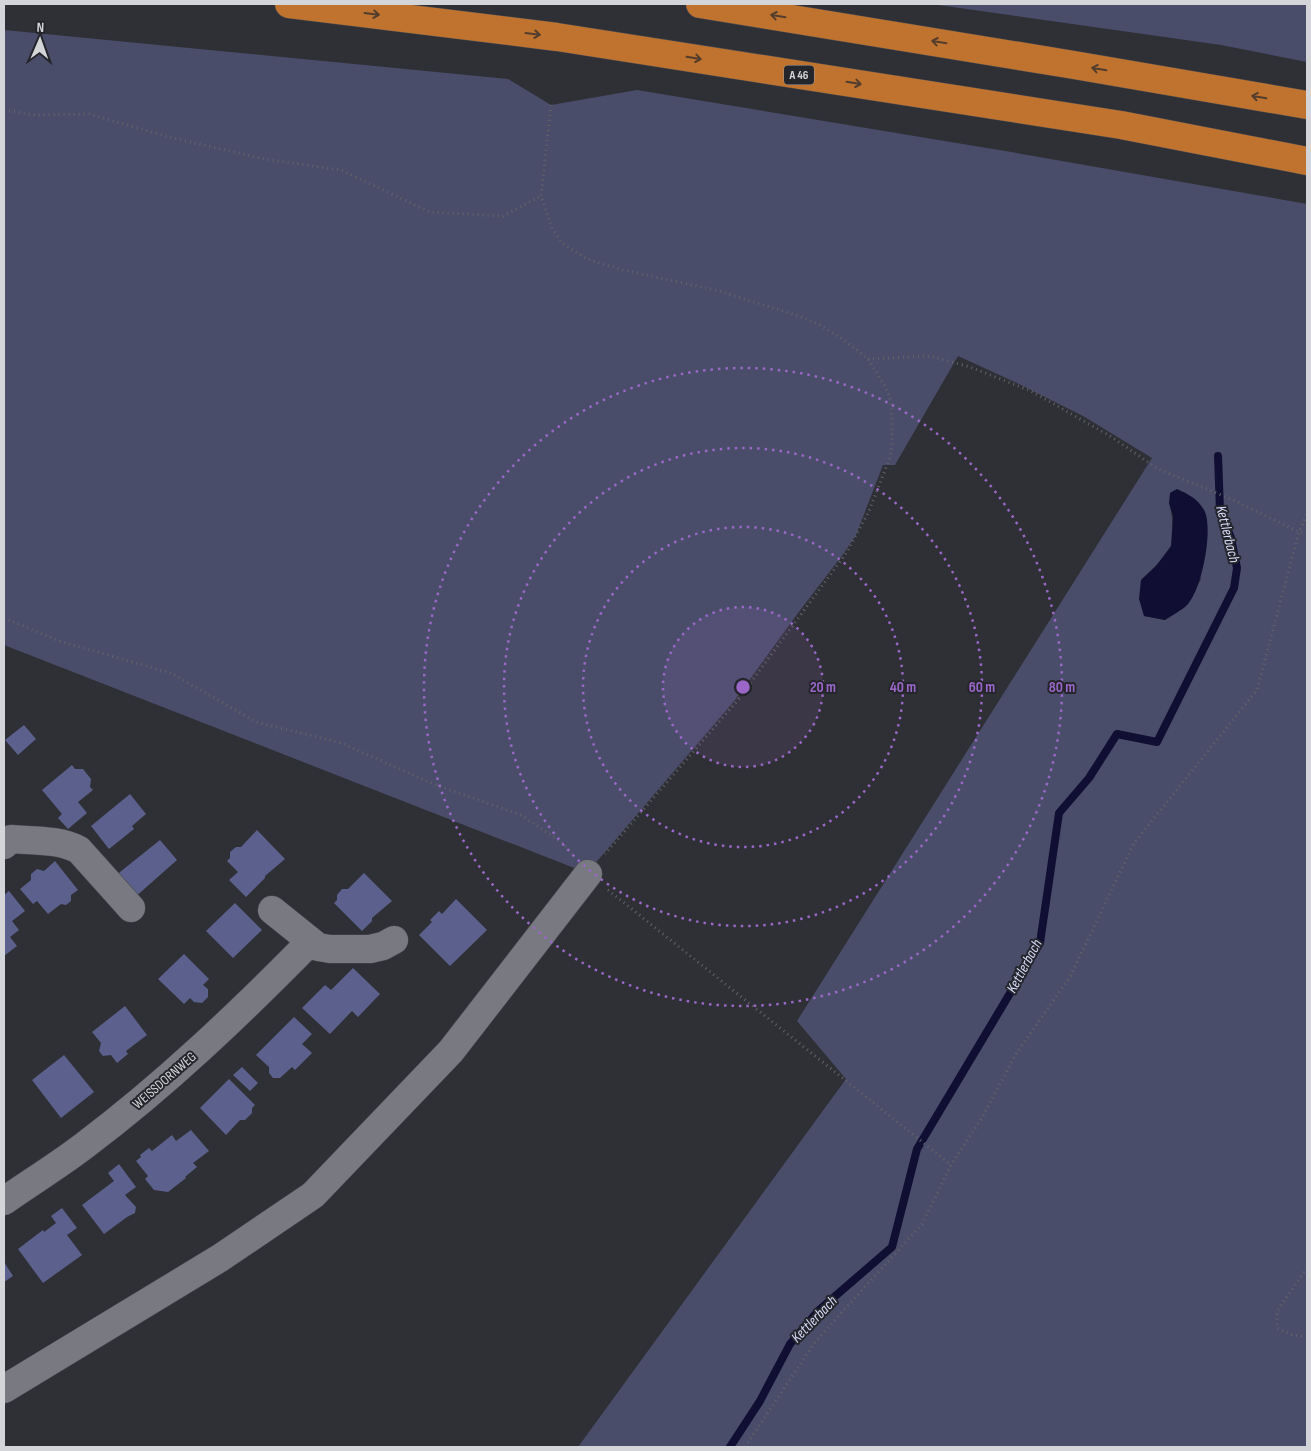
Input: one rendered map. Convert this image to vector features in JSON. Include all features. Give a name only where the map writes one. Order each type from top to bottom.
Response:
[{"type":"highway","name":"A 46","points":[[289,4],[576,40],[1122,125],[1307,161]]},
{"type":"highway","points":[[712,5],[1307,105]]},
{"type":"street","points":[[7,842],[71,846],[78,850],[131,908]]},
{"type":"street","points":[[4,1389],[220,1258],[313,1194],[452,1051],[588,874]]},
{"type":"street","points":[[272,910],[318,947],[330,949],[370,949],[383,946],[394,940]]},
{"type":"street","name":"WEISSDORNWEG","points":[[4,1201],[84,1146],[160,1084],[239,1013],[310,942]]},
{"type":"path","points":[[551,104],[541,196],[552,228],[562,243],[587,259],[624,270],[715,290],[799,316],[820,325],[841,338],[868,359],[878,373],[890,398],[893,424],[892,446],[883,477],[859,533],[847,552],[737,702],[588,874]]},
{"type":"path","points":[[4,110],[35,114],[89,114],[169,137],[264,159],[341,170],[430,212],[503,216],[541,196]]},
{"type":"path","points":[[868,359],[930,356],[970,367],[1031,391],[1110,436],[1158,469],[1231,499],[1299,532],[1307,534]]},
{"type":"path","points":[[745,1447],[814,1342],[922,1224],[951,1165],[983,1116],[1016,1054],[1070,978],[1134,843],[1257,690],[1299,532],[1307,515]]},
{"type":"path","points":[[4,618],[59,641],[171,673],[256,722],[341,743],[436,785],[521,815],[564,844],[588,874],[951,1165]]},
{"type":"path","points":[[1307,1268],[1277,1311],[1277,1328],[1292,1335],[1307,1337]]},
{"type":"shaded area","points":[[931,4],[1307,4],[1307,62],[1221,45]]},
{"type":"shaded area","points":[[4,30],[508,79],[551,105],[637,90],[1011,152],[1307,204],[1307,1447],[578,1447],[846,1079],[797,1021],[1152,458],[1083,416],[958,356],[895,465],[883,465],[856,535],[844,553],[734,701],[587,873],[4,645]],"holes":[[[1169,503],[1201,579],[1188,604],[1165,620],[1144,616],[1141,580],[1165,556],[1172,543],[1173,525]]]},
{"type":"shaded area","points":[[1177,489],[1189,495],[1202,506],[1207,518],[1207,544],[1202,573],[1192,598],[1185,607],[1165,620],[1144,616],[1139,599],[1141,580],[1156,566],[1171,546],[1173,516],[1169,503],[1170,493]]},
{"type":"building","points":[[24,725],[36,739],[18,755],[5,740]]},
{"type":"building","points":[[72,765],[75,769],[83,769],[91,779],[90,787],[93,790],[78,802],[87,813],[68,829],[58,818],[62,814],[42,790]]},
{"type":"building","points":[[130,794],[146,814],[132,826],[134,829],[109,849],[91,826]]},
{"type":"building","points":[[257,830],[285,859],[265,876],[246,897],[229,880],[238,872],[227,861],[230,858],[230,852],[236,847],[241,847]]},
{"type":"building","points":[[160,840],[177,860],[134,898],[115,876]]},
{"type":"building","points":[[55,861],[78,890],[71,895],[71,901],[66,905],[61,904],[48,914],[37,901],[33,904],[20,889],[31,880],[31,874],[37,869],[44,871]]},
{"type":"building","points":[[364,873],[392,901],[372,918],[372,921],[362,931],[334,903],[342,889],[348,889]]},
{"type":"building","points":[[9,891],[25,911],[12,921],[19,930],[10,937],[17,946],[4,956],[4,895]]},
{"type":"building","points":[[456,899],[487,930],[450,966],[419,935],[432,922],[430,920],[439,911],[442,914]]},
{"type":"building","points":[[235,903],[262,930],[233,958],[206,931]]},
{"type":"building","points":[[184,954],[209,979],[203,985],[208,989],[208,997],[202,1003],[194,1002],[190,998],[184,1004],[158,979]]},
{"type":"building","points":[[353,968],[380,994],[358,1017],[352,1011],[330,1034],[302,1008],[325,985],[331,990]]},
{"type":"building","points":[[125,1006],[147,1035],[126,1051],[128,1054],[117,1063],[111,1055],[103,1056],[99,1051],[101,1043],[92,1032]]},
{"type":"building","points":[[294,1017],[312,1034],[302,1044],[312,1053],[295,1070],[292,1067],[280,1078],[273,1078],[269,1073],[269,1067],[256,1055]]},
{"type":"building","points":[[64,1055],[94,1092],[61,1118],[32,1080]]},
{"type":"building","points":[[242,1067],[258,1083],[250,1091],[233,1075]]},
{"type":"building","points":[[229,1079],[255,1105],[252,1108],[252,1113],[245,1120],[240,1120],[226,1135],[200,1108]]},
{"type":"building","points":[[191,1130],[209,1151],[193,1163],[197,1167],[186,1178],[168,1192],[154,1190],[145,1179],[148,1176],[136,1161],[149,1148],[152,1151],[172,1135],[176,1141]]},
{"type":"building","points":[[119,1164],[136,1187],[125,1195],[136,1207],[135,1213],[104,1234],[82,1205],[114,1181],[108,1173]]},
{"type":"building","points":[[62,1208],[77,1228],[67,1235],[82,1255],[43,1283],[18,1249],[43,1230],[44,1232],[56,1223],[51,1216]]},
{"type":"building","points":[[4,1262],[13,1276],[4,1282]]},
{"type":"waterway","name":"Kettlerbach","points":[[730,1447],[760,1401],[790,1344],[818,1311],[892,1247],[917,1149],[1040,943],[1059,813],[1089,778],[1117,734],[1157,742],[1234,588],[1237,568],[1231,538],[1220,510],[1218,456]]}]
